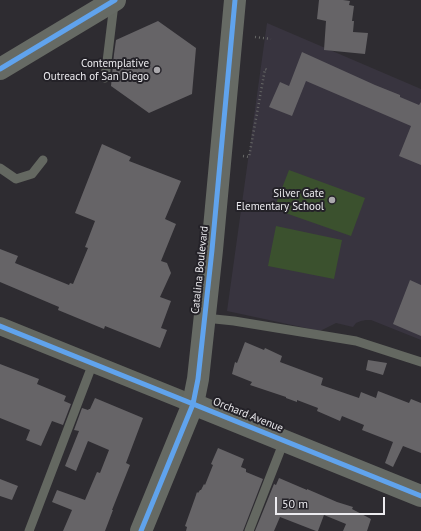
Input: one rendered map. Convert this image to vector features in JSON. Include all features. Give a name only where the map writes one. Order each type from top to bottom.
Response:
[{"type":"main road","points":[[0,69],[114,0]]},
{"type":"main road","name":"Catalina Boulevard","points":[[141,531],[194,404],[205,318],[234,0]]},
{"type":"main road","name":"Orchard Avenue","points":[[194,404],[421,496]]},
{"type":"street","name":"Orchard Avenue","points":[[0,326],[194,404]]},
{"type":"lane","points":[[105,78],[114,0]]},
{"type":"lane","points":[[0,168],[16,179],[32,174],[43,160]]},
{"type":"lane","points":[[205,318],[234,321],[356,340],[421,362]]},
{"type":"lane","points":[[29,531],[93,363]]},
{"type":"lane","points":[[249,531],[284,441]]},
{"type":"path","points":[[255,37],[271,39]]},
{"type":"path","points":[[243,156],[249,157],[265,69],[268,70]]},
{"type":"shaded area","name":"Silver Gate Elementary School","points":[[267,23],[421,89],[421,340],[371,320],[361,321],[356,323],[353,327],[336,323],[320,331],[227,311]]},
{"type":"green space","points":[[289,170],[365,198],[351,236],[274,209]]},
{"type":"green space","points":[[276,226],[342,240],[334,279],[268,266]]},
{"type":"building","points":[[319,0],[350,1],[349,5],[354,6],[352,21],[354,21],[353,32],[368,33],[365,54],[324,50],[326,21],[317,19]]},
{"type":"building","points":[[158,21],[196,48],[192,94],[149,113],[111,86],[114,54],[116,40]]},
{"type":"building","points":[[302,52],[400,95],[400,97],[419,105],[421,102],[421,165],[399,156],[411,126],[306,81],[292,116],[269,107],[280,82],[289,86]]},
{"type":"building","points":[[102,144],[131,157],[129,161],[181,181],[165,219],[176,224],[161,261],[167,263],[171,273],[160,297],[171,301],[161,328],[167,330],[160,348],[105,326],[104,329],[58,310],[59,307],[0,282],[0,249],[18,256],[15,263],[69,285],[70,283],[73,284],[88,248],[85,247],[95,221],[75,213]]},
{"type":"building","points":[[410,280],[421,285],[421,336],[393,324]]},
{"type":"building","points":[[245,342],[264,350],[265,348],[282,356],[280,362],[323,378],[321,385],[359,398],[361,392],[376,398],[378,391],[409,403],[411,399],[421,403],[421,453],[403,446],[393,467],[385,463],[393,442],[362,430],[364,425],[342,416],[340,421],[317,411],[318,408],[250,385],[252,382],[232,374],[235,362],[237,363]]},
{"type":"building","points":[[368,360],[387,363],[383,375],[366,370]]},
{"type":"building","points":[[0,364],[39,379],[37,384],[66,396],[64,401],[71,404],[63,425],[52,421],[41,446],[26,440],[30,430],[0,418]]},
{"type":"building","points":[[95,398],[143,418],[126,463],[130,465],[105,531],[63,531],[72,510],[52,502],[57,490],[85,500],[97,472],[100,473],[109,450],[88,441],[76,471],[65,466],[79,431],[74,430],[82,408],[88,410],[90,409]]},
{"type":"building","points":[[218,448],[244,459],[241,467],[246,469],[246,472],[263,479],[243,531],[186,531],[187,527],[185,526],[197,492],[198,493],[201,490],[204,484],[205,485],[213,465],[211,464]]},
{"type":"building","points":[[279,478],[353,507],[352,509],[371,519],[367,531],[343,531],[346,524],[324,515],[318,531],[280,517],[274,531],[255,531],[274,484],[276,485]]},
{"type":"building","points":[[0,479],[18,486],[12,500],[0,496]]},
{"type":"cycle path","points":[[0,69],[115,0]]},
{"type":"cycle path","points":[[141,531],[193,404],[198,379],[212,250],[235,0]]},
{"type":"cycle path","points":[[0,326],[421,496]]},
{"type":"place","name":"Contemplative Outreach of San Diego","points":[[157,70]]},
{"type":"place","name":"Silver Gate Elementary School","points":[[332,200]]}]
